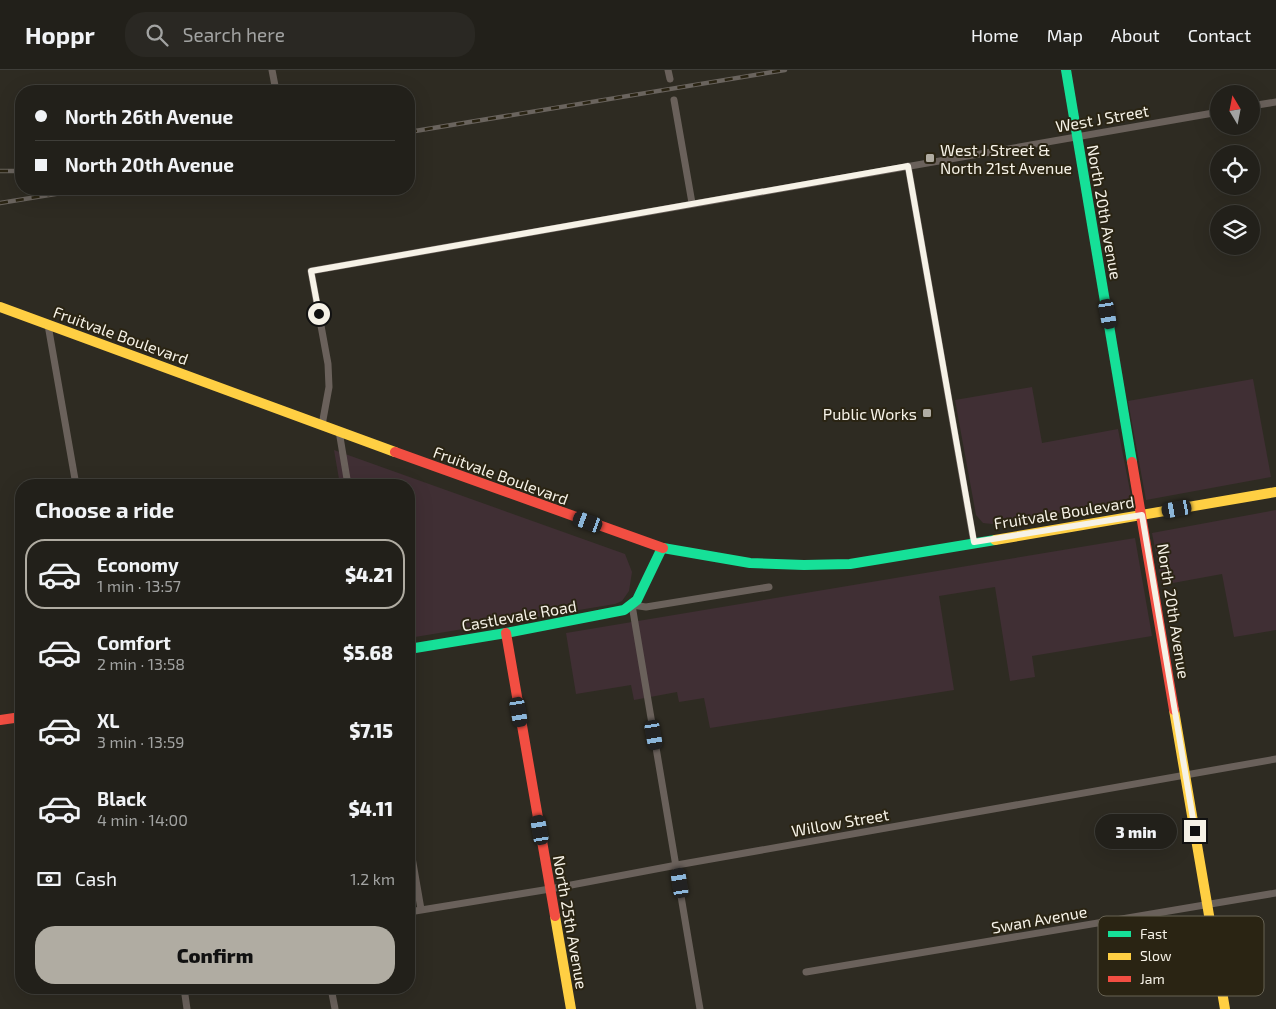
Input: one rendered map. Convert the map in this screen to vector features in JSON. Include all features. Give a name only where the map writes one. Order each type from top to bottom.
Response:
[{"type":"street","points":[[272,70],[275,85]]},
{"type":"street","points":[[668,70],[670,79]]},
{"type":"street","name":"North 20th Avenue","points":[[1066,70],[1210,916]]},
{"type":"street","points":[[674,100],[692,203]]},
{"type":"street","points":[[1260,105],[1276,102]]},
{"type":"street","name":"West J Street","points":[[322,425],[329,387],[328,364],[311,271],[1210,114]]},
{"type":"street","points":[[908,166],[974,542]]},
{"type":"street","name":"Fruitvale Boulevard","points":[[0,307],[662,548],[750,563],[850,564],[1276,492]]},
{"type":"street","points":[[48,325],[75,479]]},
{"type":"street","points":[[339,431],[347,479]]},
{"type":"street","points":[[662,548],[637,600],[632,606],[700,1009]]},
{"type":"street","name":"Castlevale Road","points":[[415,648],[616,612],[632,606],[646,607],[769,587]]},
{"type":"street","name":"North 25th Avenue","points":[[506,633],[571,1009]]},
{"type":"street","points":[[0,720],[15,718]]},
{"type":"street","name":"Willow Street","points":[[415,910],[550,889],[1276,759]]},
{"type":"street","points":[[415,874],[421,909]]},
{"type":"street","name":"Swan Avenue","points":[[1137,916],[1276,893]]},
{"type":"street","name":"Swan Avenue","points":[[806,972],[1098,923]]},
{"type":"street","points":[[185,994],[187,1009]]},
{"type":"street","points":[[332,994],[335,1009]]},
{"type":"street","name":"North 20th Avenue","points":[[1223,996],[1225,1009]]},
{"type":"shaded area","points":[[1253,379],[1271,477],[1146,500],[1128,401]]},
{"type":"shaded area","points":[[1032,387],[1042,443],[1118,429],[1132,501],[992,524],[983,523],[976,515],[955,400]]},
{"type":"shaded area","points":[[334,450],[625,554],[632,572],[629,591],[622,601],[615,604],[415,637],[415,479],[339,479]]},
{"type":"shaded area","points":[[1276,510],[1276,630],[1234,637],[1222,574],[1162,585],[1152,533]]},
{"type":"shaded area","points":[[1135,538],[1152,636],[1032,656],[1035,677],[1010,681],[995,587],[939,596],[954,690],[710,728],[704,698],[679,702],[677,692],[634,700],[631,685],[576,694],[566,633]]},
{"type":"railway","points":[[415,131],[785,70]]},
{"type":"railway","points":[[0,171],[15,171]]},
{"type":"railway","points":[[0,203],[49,195]]},
{"type":"traffic: fast","points":[[1066,70],[1132,462]]},
{"type":"traffic: fast","points":[[663,548],[750,563],[850,564],[995,540]]},
{"type":"traffic: fast","points":[[415,648],[506,633],[624,610],[637,600],[662,548]]},
{"type":"traffic: slow","points":[[0,307],[395,452]]},
{"type":"traffic: slow","points":[[995,540],[1276,492]]},
{"type":"traffic: slow","points":[[1174,710],[1209,916]]},
{"type":"traffic: slow","points":[[555,916],[571,1009]]},
{"type":"traffic: slow","points":[[1223,996],[1225,1009]]},
{"type":"traffic: jam","points":[[395,452],[663,548]]},
{"type":"traffic: jam","points":[[1132,462],[1174,710]]},
{"type":"traffic: jam","points":[[506,633],[555,916]]},
{"type":"traffic: jam","points":[[0,720],[15,718]]},
{"type":"place","name":"West J Street & North 21st Avenue","points":[[930,158]]},
{"type":"place","name":"Public Works","points":[[927,413]]},
{"type":"route","points":[[319,314],[311,271],[908,166],[974,542],[1142,515],[1195,831]]}]
